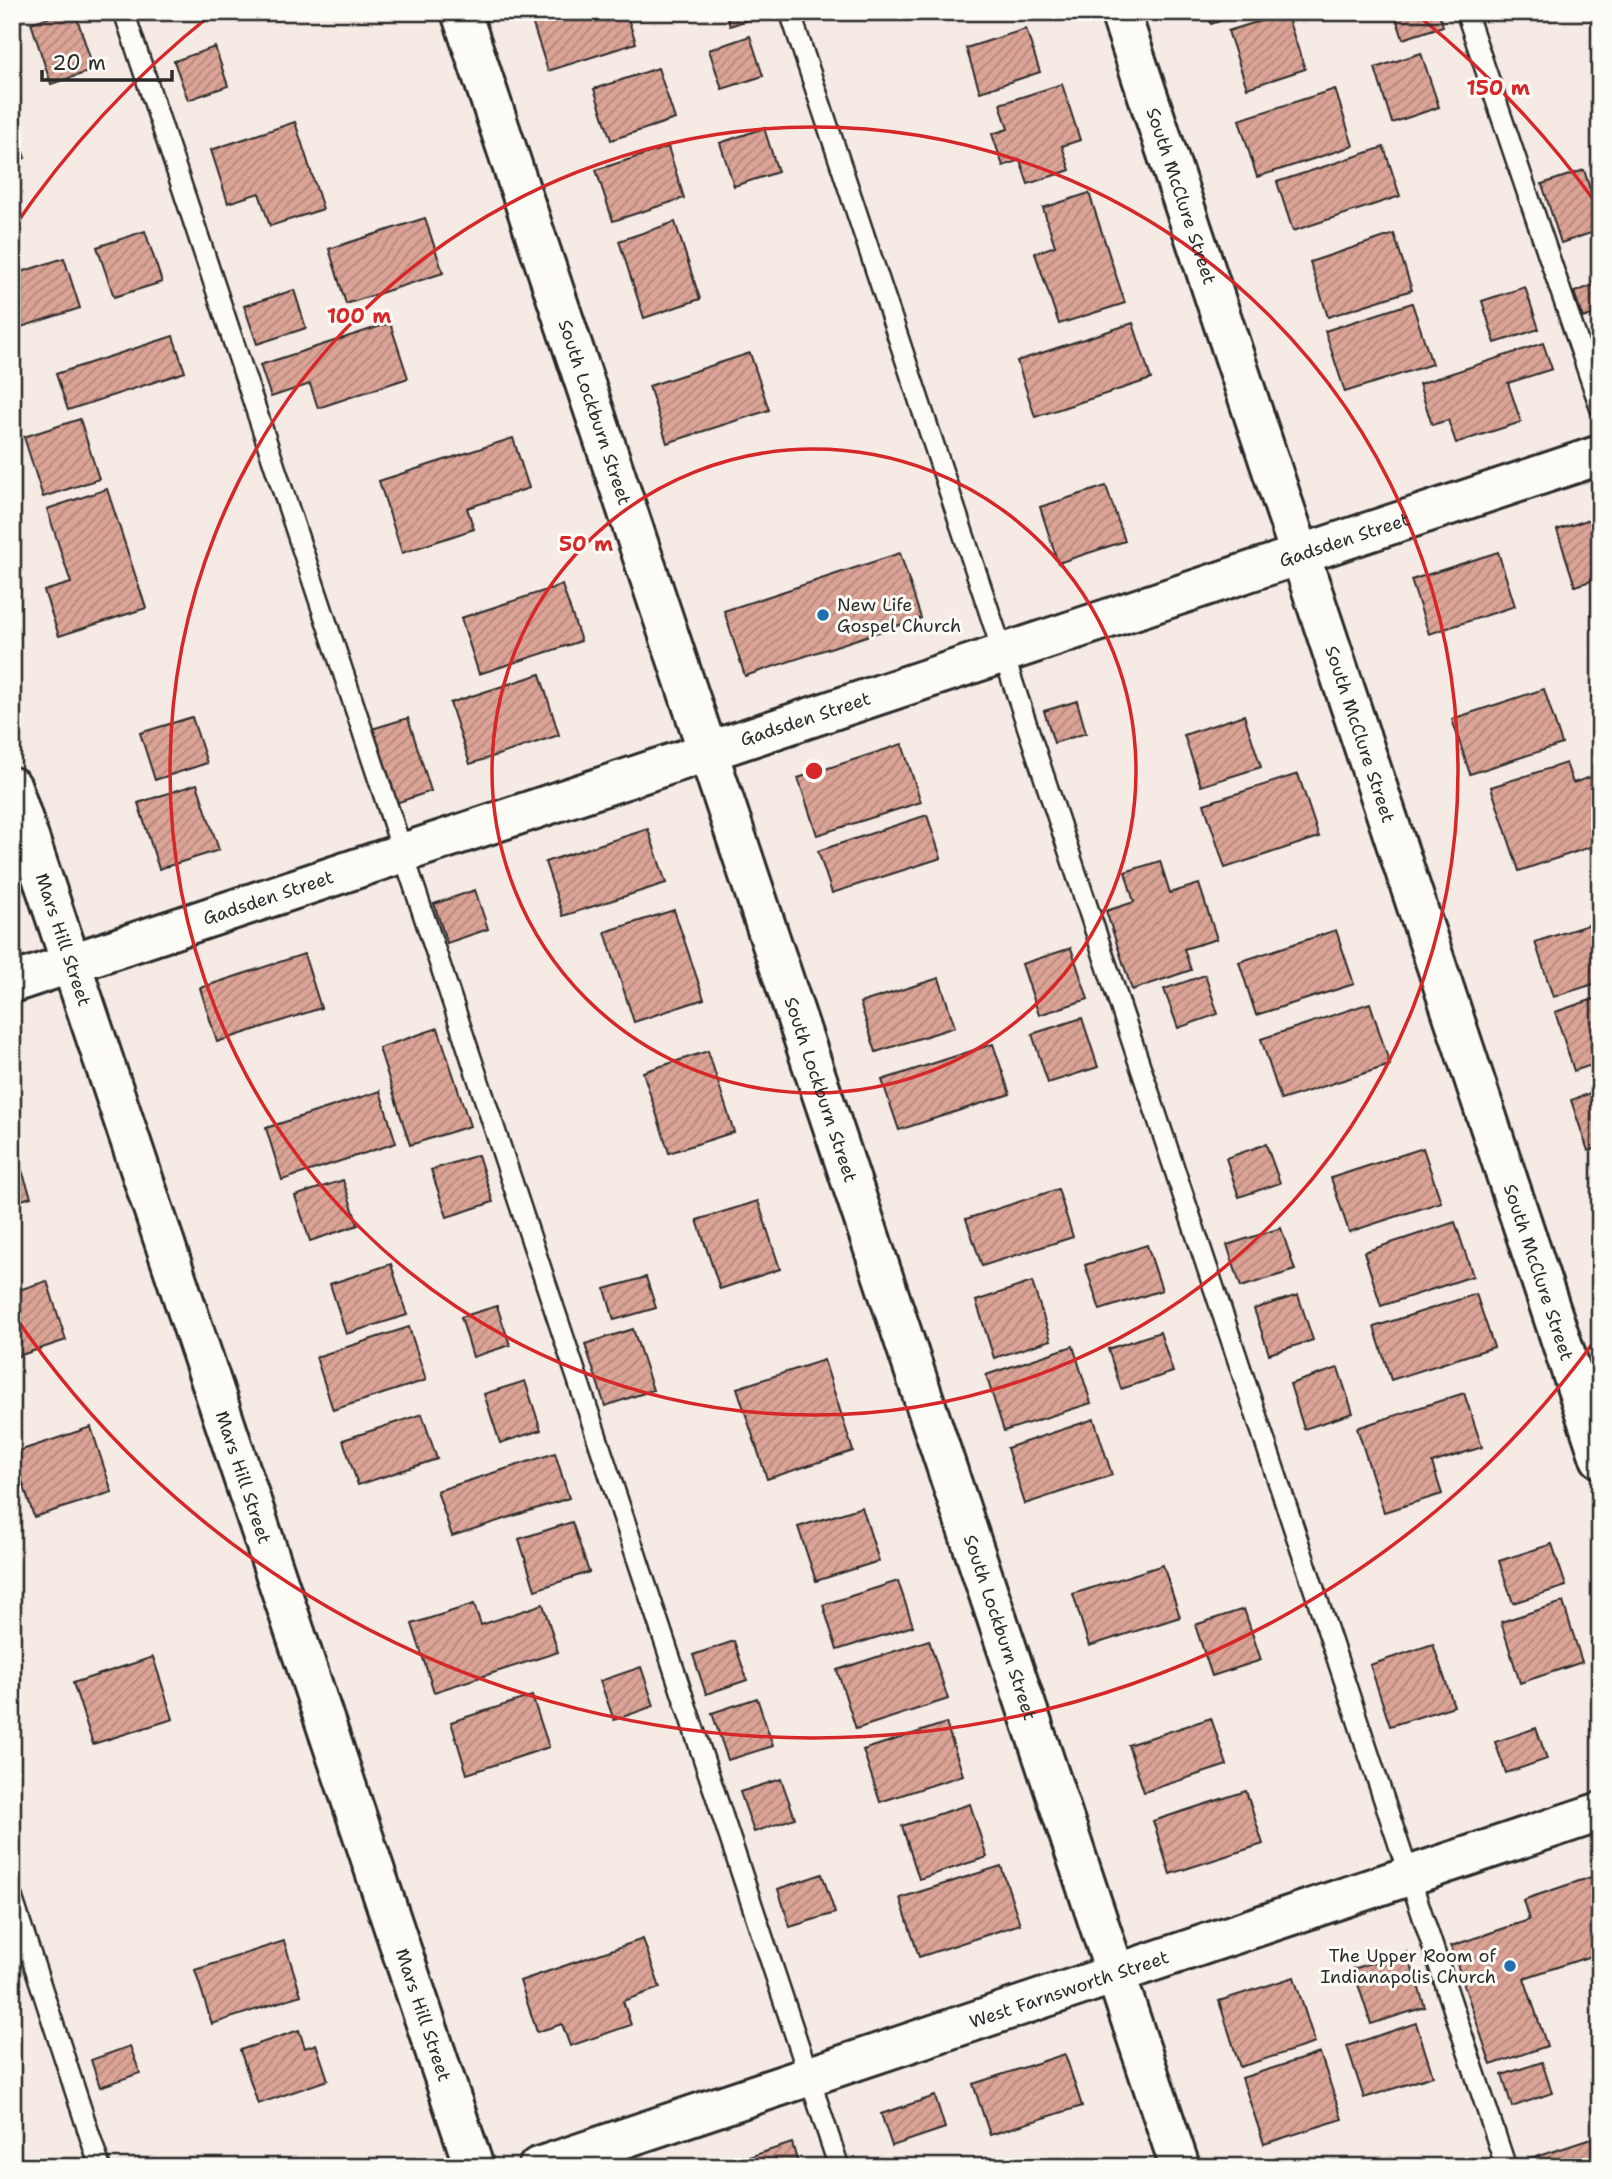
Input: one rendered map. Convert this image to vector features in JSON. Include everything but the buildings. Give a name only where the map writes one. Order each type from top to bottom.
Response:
[{"type":"street","name":"South Lockburn Street","points":[[461,12],[1180,2167]]},
{"type":"street","name":"South McClure Street","points":[[1120,12],[1600,1458]]},
{"type":"street","name":"Gadsden Street","points":[[12,983],[1600,456]]},
{"type":"street","name":"Mars Hill Street","points":[[12,787],[474,2167]]},
{"type":"street","name":"West Farnsworth Street","points":[[538,2167],[1600,1812]]},
{"type":"lane","points":[[124,12],[839,2167]]},
{"type":"lane","points":[[790,12],[1506,2167]]},
{"type":"lane","points":[[1466,12],[1600,407]]},
{"type":"lane","points":[[12,1897],[100,2167]]},
{"type":"place","name":"New Life Gospel Church","points":[[823,615]]},
{"type":"place","name":"The Upper Room of Indianapolis Church","points":[[1510,1966]]}]
